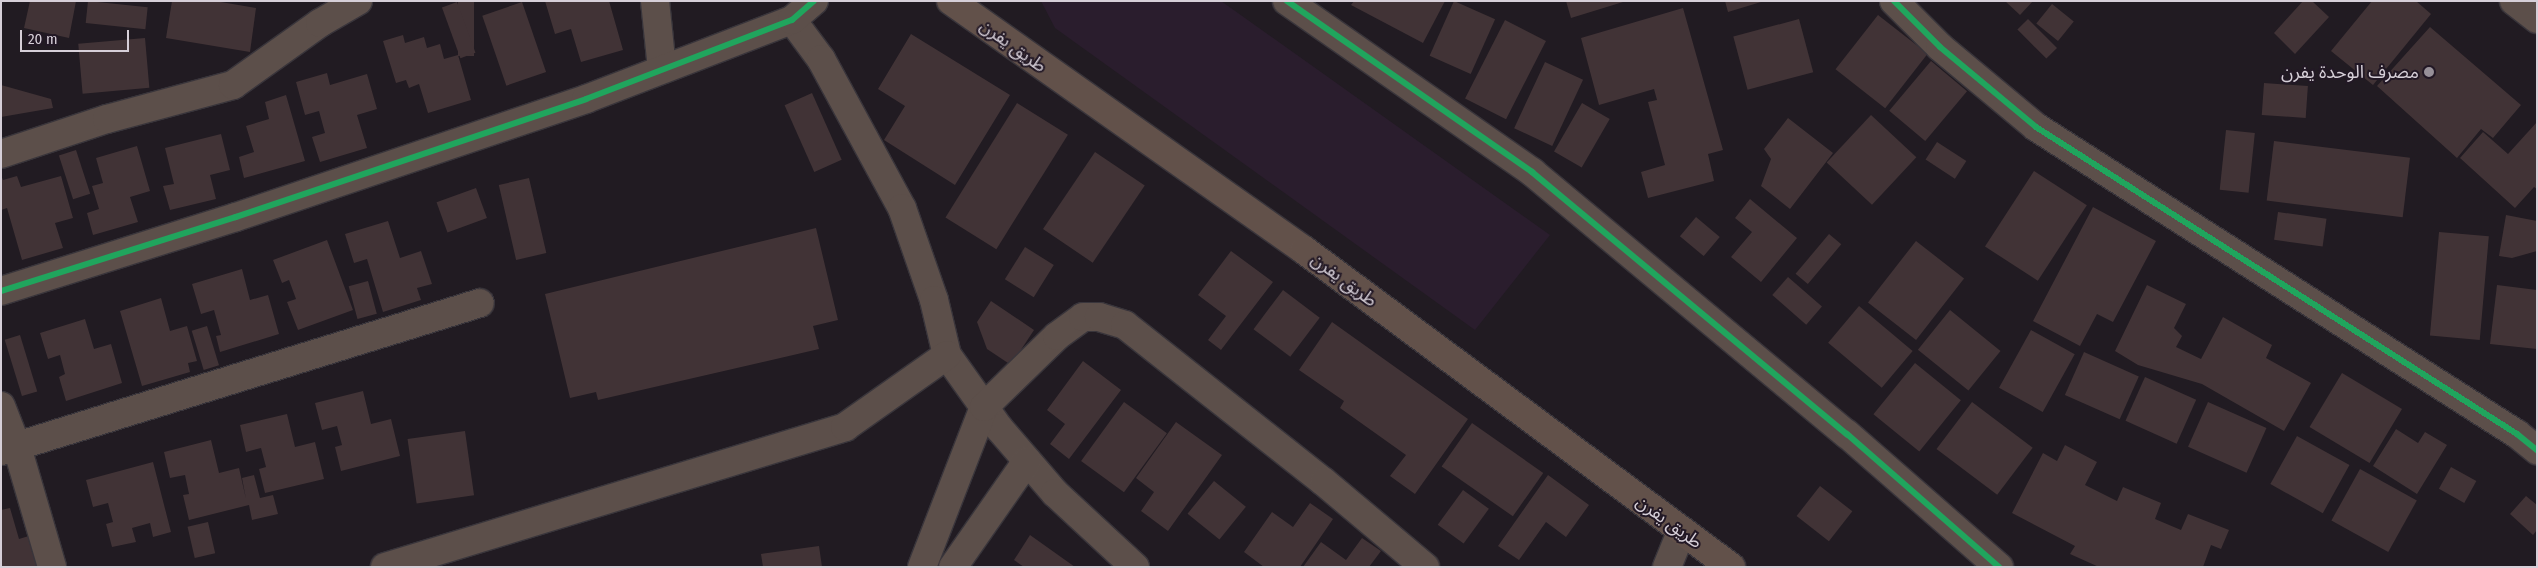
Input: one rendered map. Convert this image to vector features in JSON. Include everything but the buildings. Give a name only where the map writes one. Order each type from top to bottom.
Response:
[{"type":"main road","name":"طريق يفرن","points":[[951,1],[1304,250],[1681,532],[1731,567]]},
{"type":"street","points":[[1,154],[107,119],[233,85],[320,23],[358,1]]},
{"type":"street","points":[[655,1],[662,69]]},
{"type":"street","points":[[1,291],[448,146],[586,99],[792,20],[814,1]]},
{"type":"street","points":[[1288,1],[1532,172],[1847,434],[1999,567]]},
{"type":"street","points":[[1894,1],[1940,47],[2036,127],[2517,434],[2537,450]]},
{"type":"street","points":[[2514,1],[2537,20]]},
{"type":"street","points":[[792,20],[821,59],[902,208],[934,300],[947,355],[984,407],[1055,493],[1135,567]]},
{"type":"street","points":[[9,449],[480,303]]},
{"type":"street","points":[[922,567],[984,407],[1057,336],[1083,317],[1099,317],[1122,324],[1324,482],[1425,567]]},
{"type":"street","points":[[385,567],[845,427],[947,355]]},
{"type":"street","points":[[1,406],[9,449],[52,567]]},
{"type":"street","points":[[953,567],[1027,461]]},
{"type":"street","points":[[1667,567],[1681,532]]},
{"type":"shaded area","points":[[1041,1],[1221,1],[1550,235],[1475,330],[1055,28]]},
{"type":"cycle path","points":[[1,291],[236,217],[586,99],[792,20],[814,1]]},
{"type":"cycle path","points":[[1287,1],[1532,172],[1847,434],[1999,567]]},
{"type":"cycle path","points":[[1894,1],[1940,47],[2036,127],[2517,434],[2537,450]]},
{"type":"place","name":"مصرف الوحدة يفرن","points":[[2429,72]]}]
